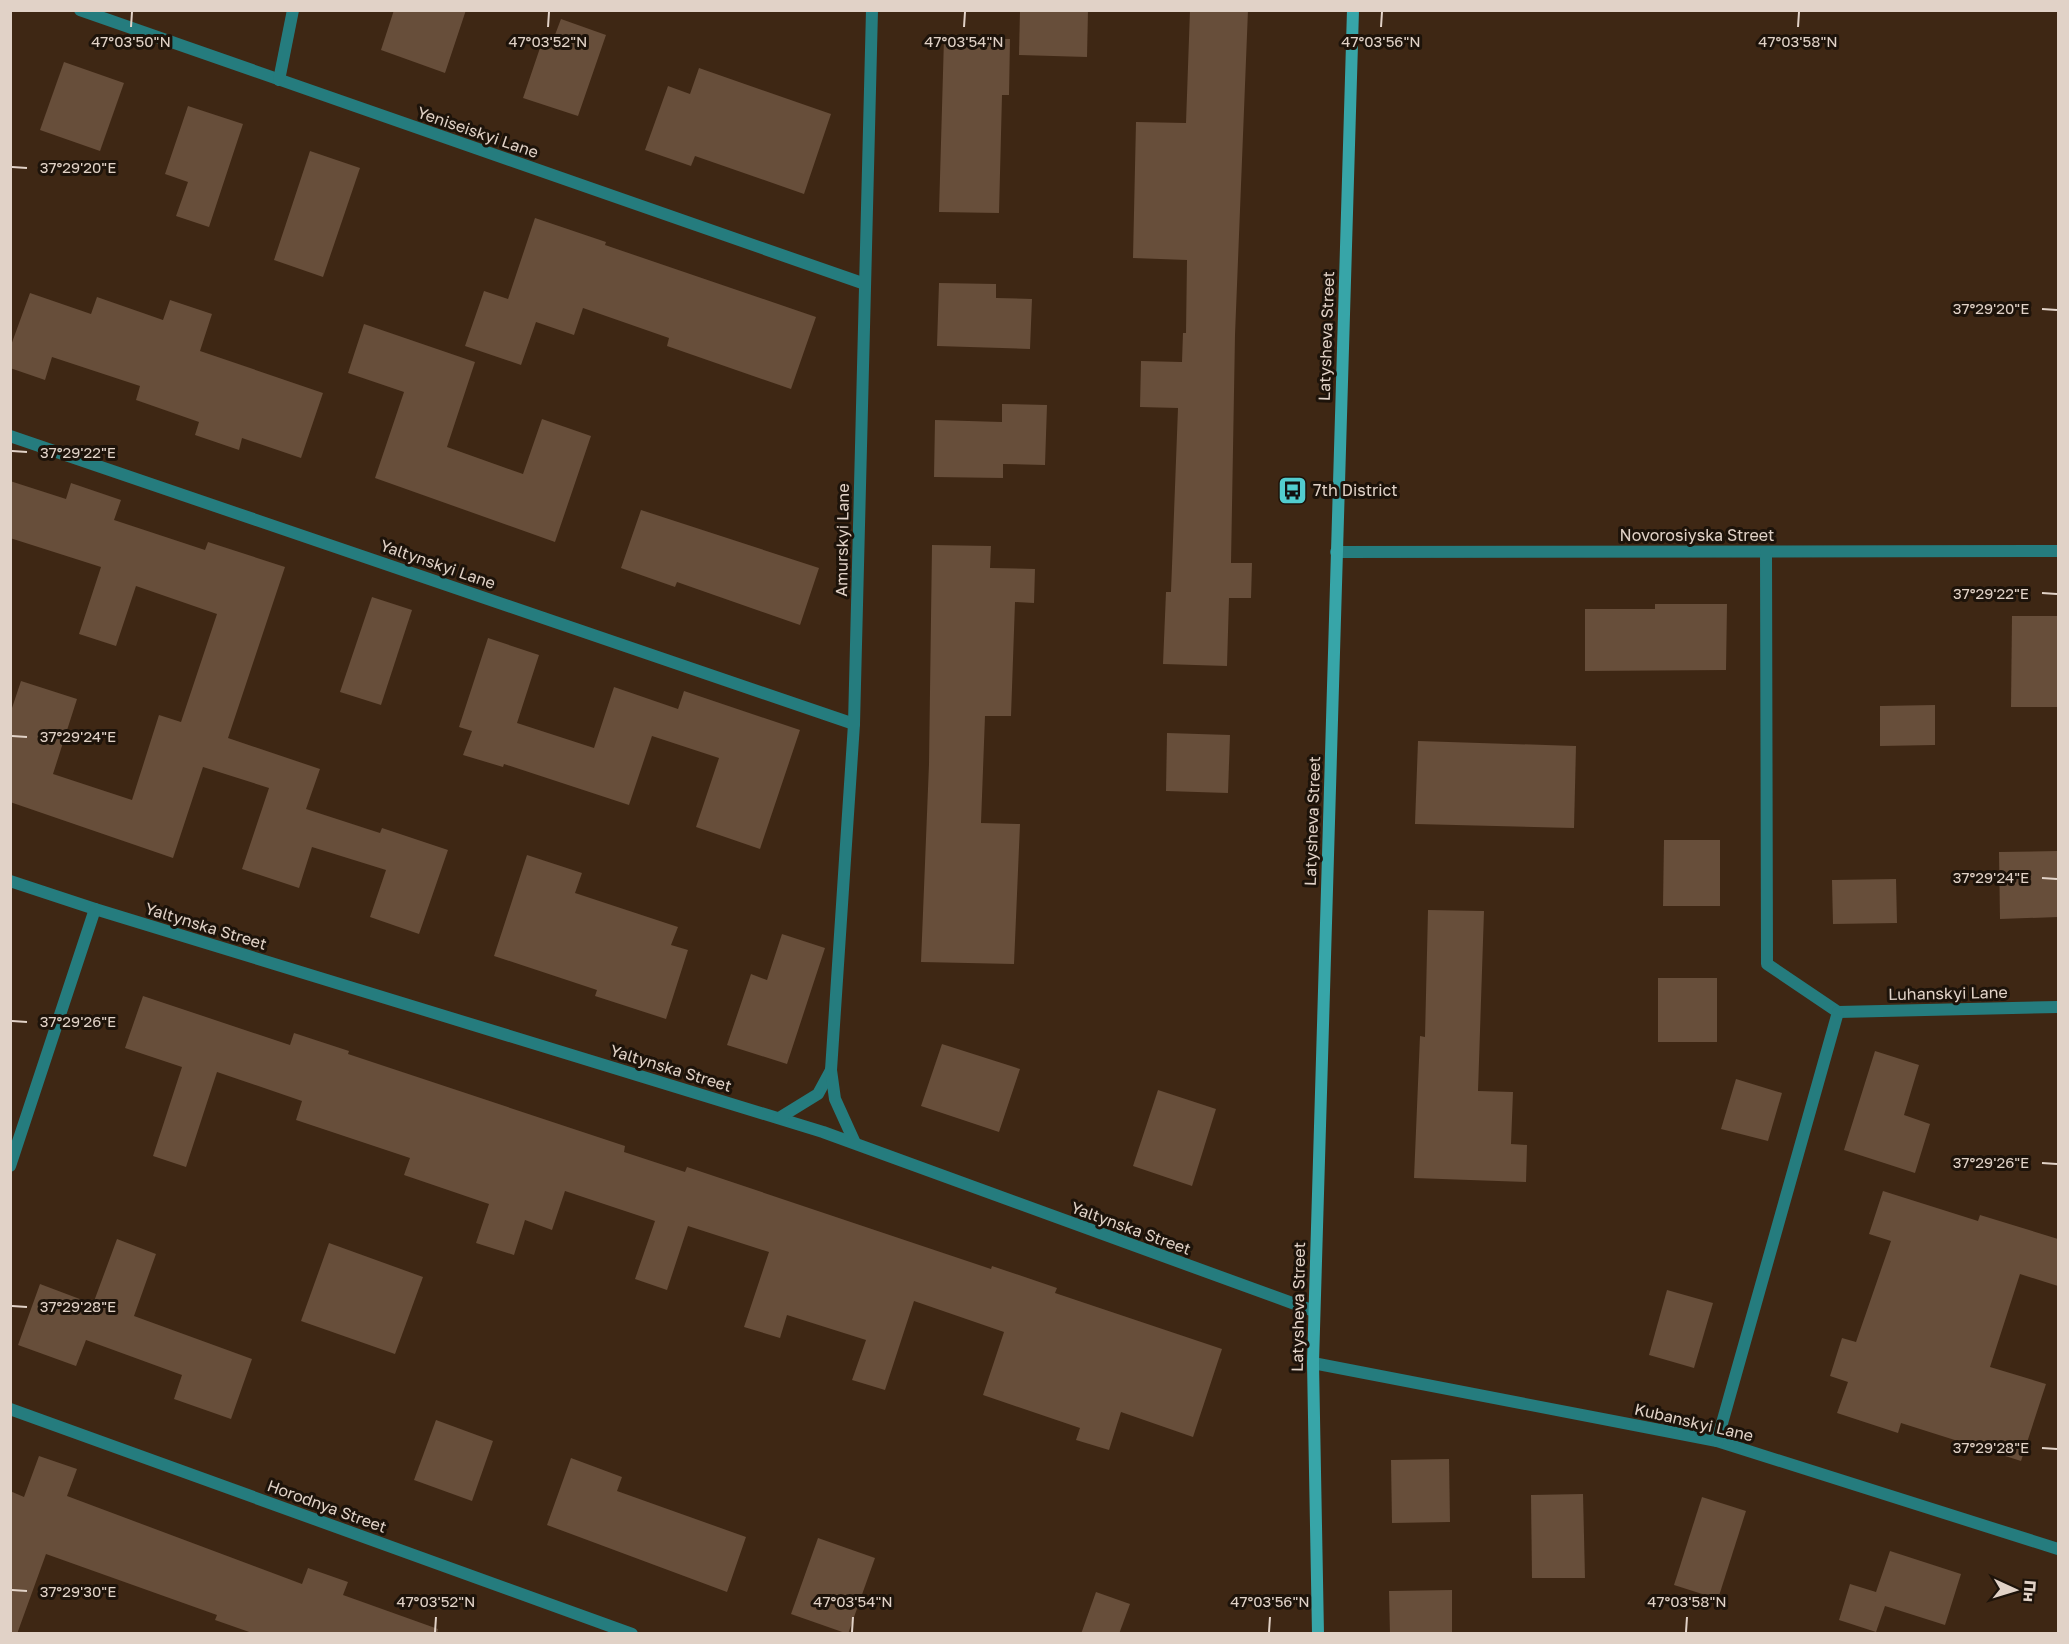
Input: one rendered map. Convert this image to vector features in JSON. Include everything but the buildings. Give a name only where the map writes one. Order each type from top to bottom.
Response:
[{"type":"street","name":"Yeniseiskyi Lane","points":[[80,10],[865,284]]},
{"type":"street","points":[[279,80],[293,10]]},
{"type":"street","name":"Amurskyi Lane","points":[[855,1143],[835,1099],[831,1070],[854,724],[873,10]]},
{"type":"street","name":"Latysheva Street","points":[[1318,1634],[1314,1311],[1353,10]]},
{"type":"street","name":"Yaltynskyi Lane","points":[[10,436],[854,724]]},
{"type":"street","name":"Novorosiyska Street","points":[[1336,552],[2058,551]]},
{"type":"street","points":[[1717,1441],[1838,1012],[1767,964],[1766,552]]},
{"type":"street","name":"Yaltynska Street","points":[[10,880],[95,909],[855,1143],[1314,1311]]},
{"type":"street","points":[[10,1166],[95,909]]},
{"type":"street","name":"Luhanskyi Lane","points":[[1838,1012],[2058,1007]]},
{"type":"street","name":"Amurskyi Lane","points":[[779,1118],[818,1094],[831,1070]]},
{"type":"street","name":"Kubanskyi Lane","points":[[1313,1363],[1717,1441],[2058,1549]]},
{"type":"street","name":"Horodnya Street","points":[[10,1409],[632,1634]]},
{"type":"place","name":"7th District","points":[[1292,490]]}]
